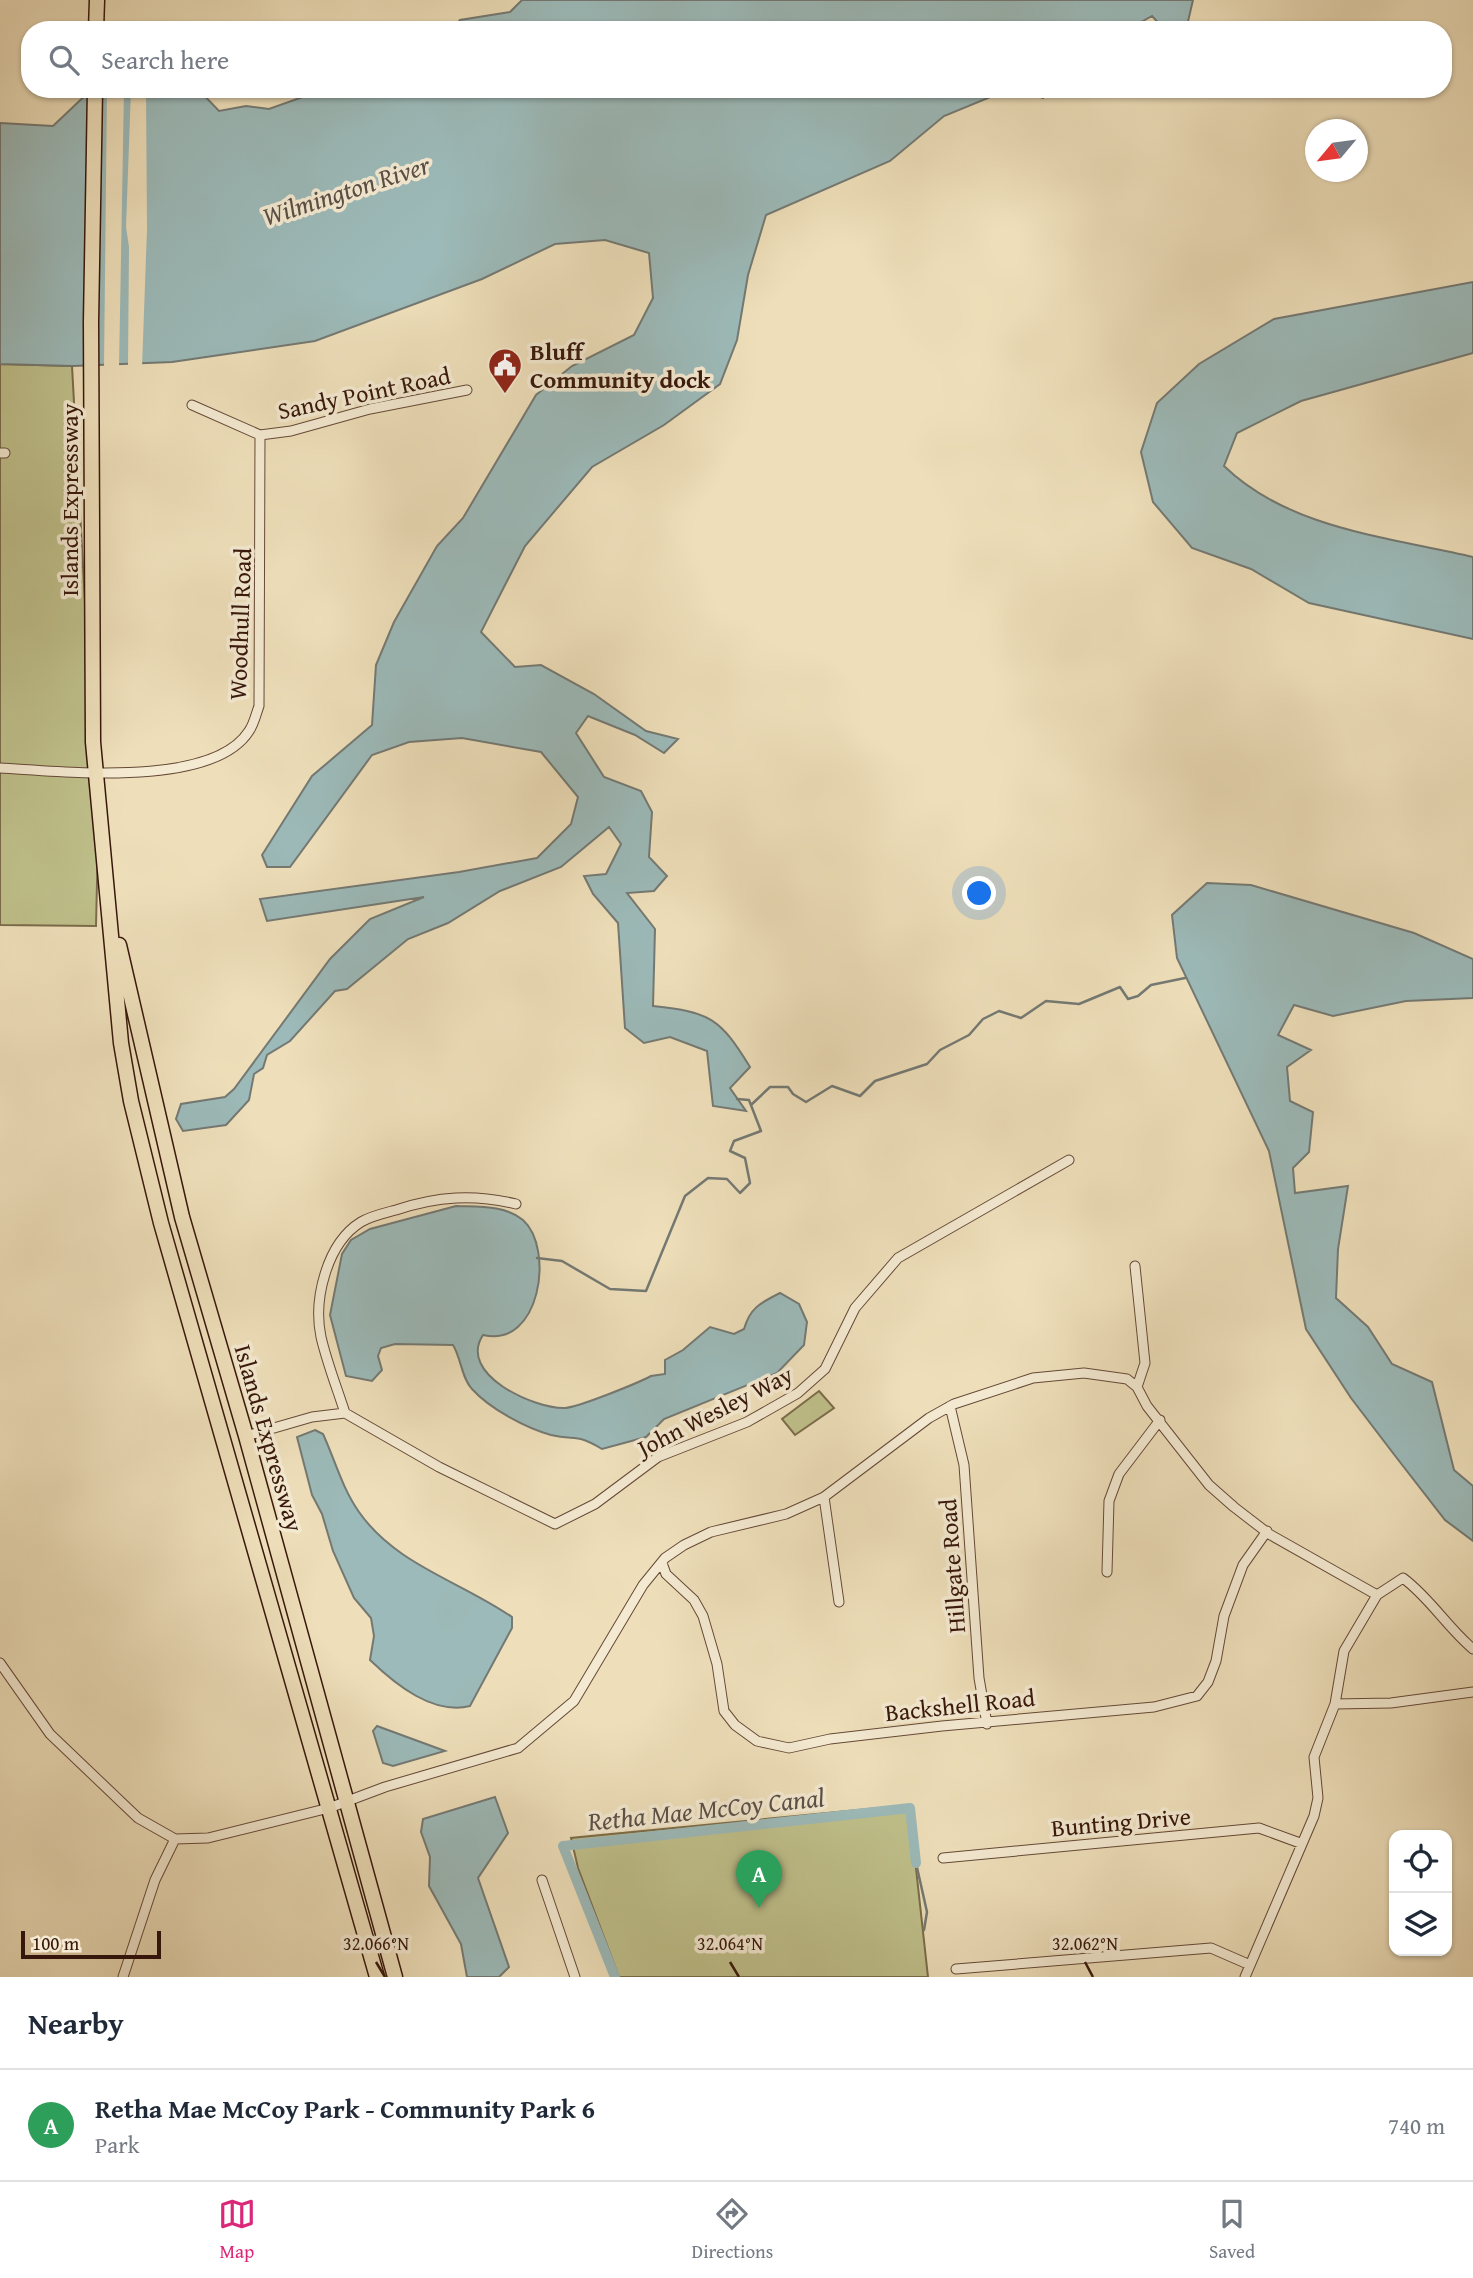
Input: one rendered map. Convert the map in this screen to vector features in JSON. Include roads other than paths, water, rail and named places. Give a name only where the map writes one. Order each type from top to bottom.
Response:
[{"type":"main road","points":[[96,21],[97,0]]},
{"type":"main road","name":"Islands Expressway","points":[[95,98],[91,615],[96,773],[121,1044],[161,1223],[377,1977]]},
{"type":"main road","name":"Islands Expressway","points":[[109,910],[182,1217],[246,1436],[395,1977]]},
{"type":"street","name":"Sandy Point Road","points":[[192,405],[260,435],[291,431],[370,409],[467,390]]},
{"type":"street","name":"Woodhull Road","points":[[0,768],[96,773],[182,767],[231,748],[249,732],[259,706],[260,435]]},
{"type":"street","name":"John Wesley Way","points":[[345,1413],[439,1467],[555,1524],[595,1504],[658,1457],[747,1422],[807,1386],[825,1369],[863,1297],[898,1258],[1069,1160]]},
{"type":"street","points":[[246,1436],[312,1417],[345,1413],[321,1335],[320,1310],[327,1269],[342,1237],[364,1220],[406,1206],[458,1197],[482,1196],[516,1204]]},
{"type":"street","points":[[1135,1266],[1145,1363],[1137,1387]]},
{"type":"street","points":[[0,1663],[50,1734],[114,1796],[154,1829],[175,1839],[208,1838],[330,1808],[384,1787],[518,1748],[574,1701],[643,1585],[662,1563],[684,1545],[710,1532],[786,1514],[824,1496],[950,1406],[995,1388],[1057,1375],[1101,1375],[1127,1379],[1137,1387],[1209,1485],[1266,1531],[1377,1595]]},
{"type":"street","name":"Hillgate Road","points":[[950,1406],[964,1465],[979,1678],[987,1724]]},
{"type":"street","points":[[1107,1572],[1109,1501],[1119,1474],[1160,1420]]},
{"type":"street","points":[[824,1496],[839,1602]]},
{"type":"street","name":"Backshell Road","points":[[662,1563],[666,1574],[694,1600],[703,1616],[717,1664],[724,1711],[735,1725],[757,1741],[789,1748],[830,1739],[1154,1707],[1198,1696],[1208,1682],[1216,1661],[1224,1616],[1243,1565],[1266,1531]]},
{"type":"street","points":[[1245,1977],[1300,1843],[1314,1816],[1318,1798],[1314,1757],[1335,1704],[1344,1651],[1377,1595],[1403,1578],[1420,1590],[1453,1633],[1473,1649]]},
{"type":"street","points":[[1335,1704],[1391,1703],[1473,1692]]},
{"type":"street","name":"Bunting Drive","points":[[943,1858],[1259,1828],[1300,1843]]},
{"type":"street","points":[[122,1977],[155,1880],[175,1839]]},
{"type":"street","points":[[542,1880],[575,1977]]},
{"type":"street","points":[[956,1969],[1212,1948],[1250,1965]]},
{"type":"water","points":[[522,0],[1193,0],[1188,21],[1157,21],[1152,16],[1143,21],[459,21],[510,12]]},
{"type":"water","name":"Wilmington River","points":[[83,98],[207,98],[219,111],[246,106],[269,109],[300,98],[988,98],[944,116],[890,161],[766,215],[748,275],[737,340],[720,384],[664,425],[592,467],[525,546],[481,632],[515,667],[541,665],[594,694],[646,731],[678,739],[664,753],[635,735],[588,716],[576,733],[604,777],[641,791],[652,812],[649,857],[667,876],[654,891],[627,893],[655,929],[653,1006],[701,1015],[712,1020],[730,1038],[750,1067],[730,1088],[746,1111],[713,1106],[707,1051],[670,1037],[644,1043],[625,1028],[618,923],[593,894],[584,876],[606,874],[621,844],[609,827],[561,867],[500,891],[448,923],[408,939],[347,989],[335,991],[290,1041],[267,1055],[263,1068],[254,1074],[249,1100],[226,1125],[183,1131],[176,1119],[181,1104],[225,1097],[234,1089],[330,959],[370,919],[424,897],[267,921],[260,899],[459,872],[537,858],[571,824],[578,797],[541,752],[462,738],[409,742],[372,755],[290,867],[267,867],[262,855],[312,776],[372,725],[376,665],[394,622],[437,546],[463,518],[536,395],[572,366],[634,335],[653,298],[649,253],[605,240],[555,244],[482,279],[315,341],[172,362],[73,366],[0,364],[0,123],[53,126]]},
{"type":"water","points":[[1473,282],[1473,353],[1301,401],[1237,433],[1224,466],[1250,487],[1278,504],[1309,517],[1341,528],[1473,557],[1473,639],[1309,603],[1251,569],[1192,548],[1153,502],[1141,452],[1157,403],[1199,364],[1274,319]]},
{"type":"water","points":[[1207,883],[1251,885],[1414,933],[1473,959],[1473,998],[1406,1001],[1333,1016],[1294,1005],[1278,1035],[1311,1050],[1287,1067],[1290,1101],[1313,1112],[1309,1152],[1293,1168],[1295,1193],[1348,1186],[1338,1249],[1336,1298],[1368,1327],[1392,1364],[1432,1382],[1454,1470],[1473,1486],[1473,1541],[1445,1520],[1351,1398],[1306,1329],[1269,1151],[1177,958],[1172,915]]},
{"type":"water","points":[[456,1206],[508,1212],[523,1220],[533,1234],[538,1252],[539,1273],[536,1294],[529,1312],[518,1327],[502,1335],[483,1335],[478,1349],[480,1363],[489,1375],[519,1396],[552,1407],[572,1407],[651,1376],[665,1374],[665,1360],[683,1350],[710,1327],[734,1334],[744,1329],[749,1316],[757,1307],[780,1293],[799,1304],[807,1322],[804,1345],[777,1373],[664,1419],[646,1437],[602,1449],[581,1439],[551,1435],[531,1428],[488,1404],[469,1385],[453,1345],[395,1344],[381,1348],[378,1356],[382,1370],[372,1381],[346,1376],[330,1315],[342,1254],[351,1240],[370,1229]]},
{"type":"water","points":[[315,1430],[323,1434],[348,1493],[374,1530],[410,1559],[512,1617],[512,1628],[470,1706],[456,1708],[429,1702],[403,1688],[370,1660],[374,1636],[371,1618],[354,1598],[333,1551],[322,1514],[312,1495],[297,1437]]},
{"type":"water","points":[[377,1726],[445,1751],[393,1766],[383,1763],[373,1731]]},
{"type":"water","points":[[495,1797],[508,1833],[478,1878],[509,1967],[499,1977],[467,1977],[461,1944],[429,1886],[430,1857],[421,1832],[423,1819]]},
{"type":"waterway","points":[[751,1105],[770,1087],[788,1087],[793,1094],[806,1102],[832,1086],[860,1096],[875,1081],[927,1064],[940,1050],[969,1035],[983,1019],[999,1011],[1021,1018],[1046,1001],[1079,1004],[1120,987],[1128,999],[1138,996],[1151,985],[1185,978]]},
{"type":"waterway","points":[[537,1258],[562,1261],[610,1289],[646,1291],[685,1196],[708,1178],[727,1179],[740,1193],[750,1183],[745,1158],[730,1151],[734,1141],[761,1131],[749,1100],[737,1099]]},
{"type":"waterway","name":"Retha Mae McCoy Canal","points":[[615,1977],[563,1846],[910,1808],[916,1863]]},
{"type":"waterway","points":[[916,1863],[927,1912],[924,1930]]},
{"type":"place","name":"Bluff Community dock","points":[[505,395]]},
{"type":"place","name":"Retha Mae McCoy Park - Community Park 6","points":[[759,1908]]}]
